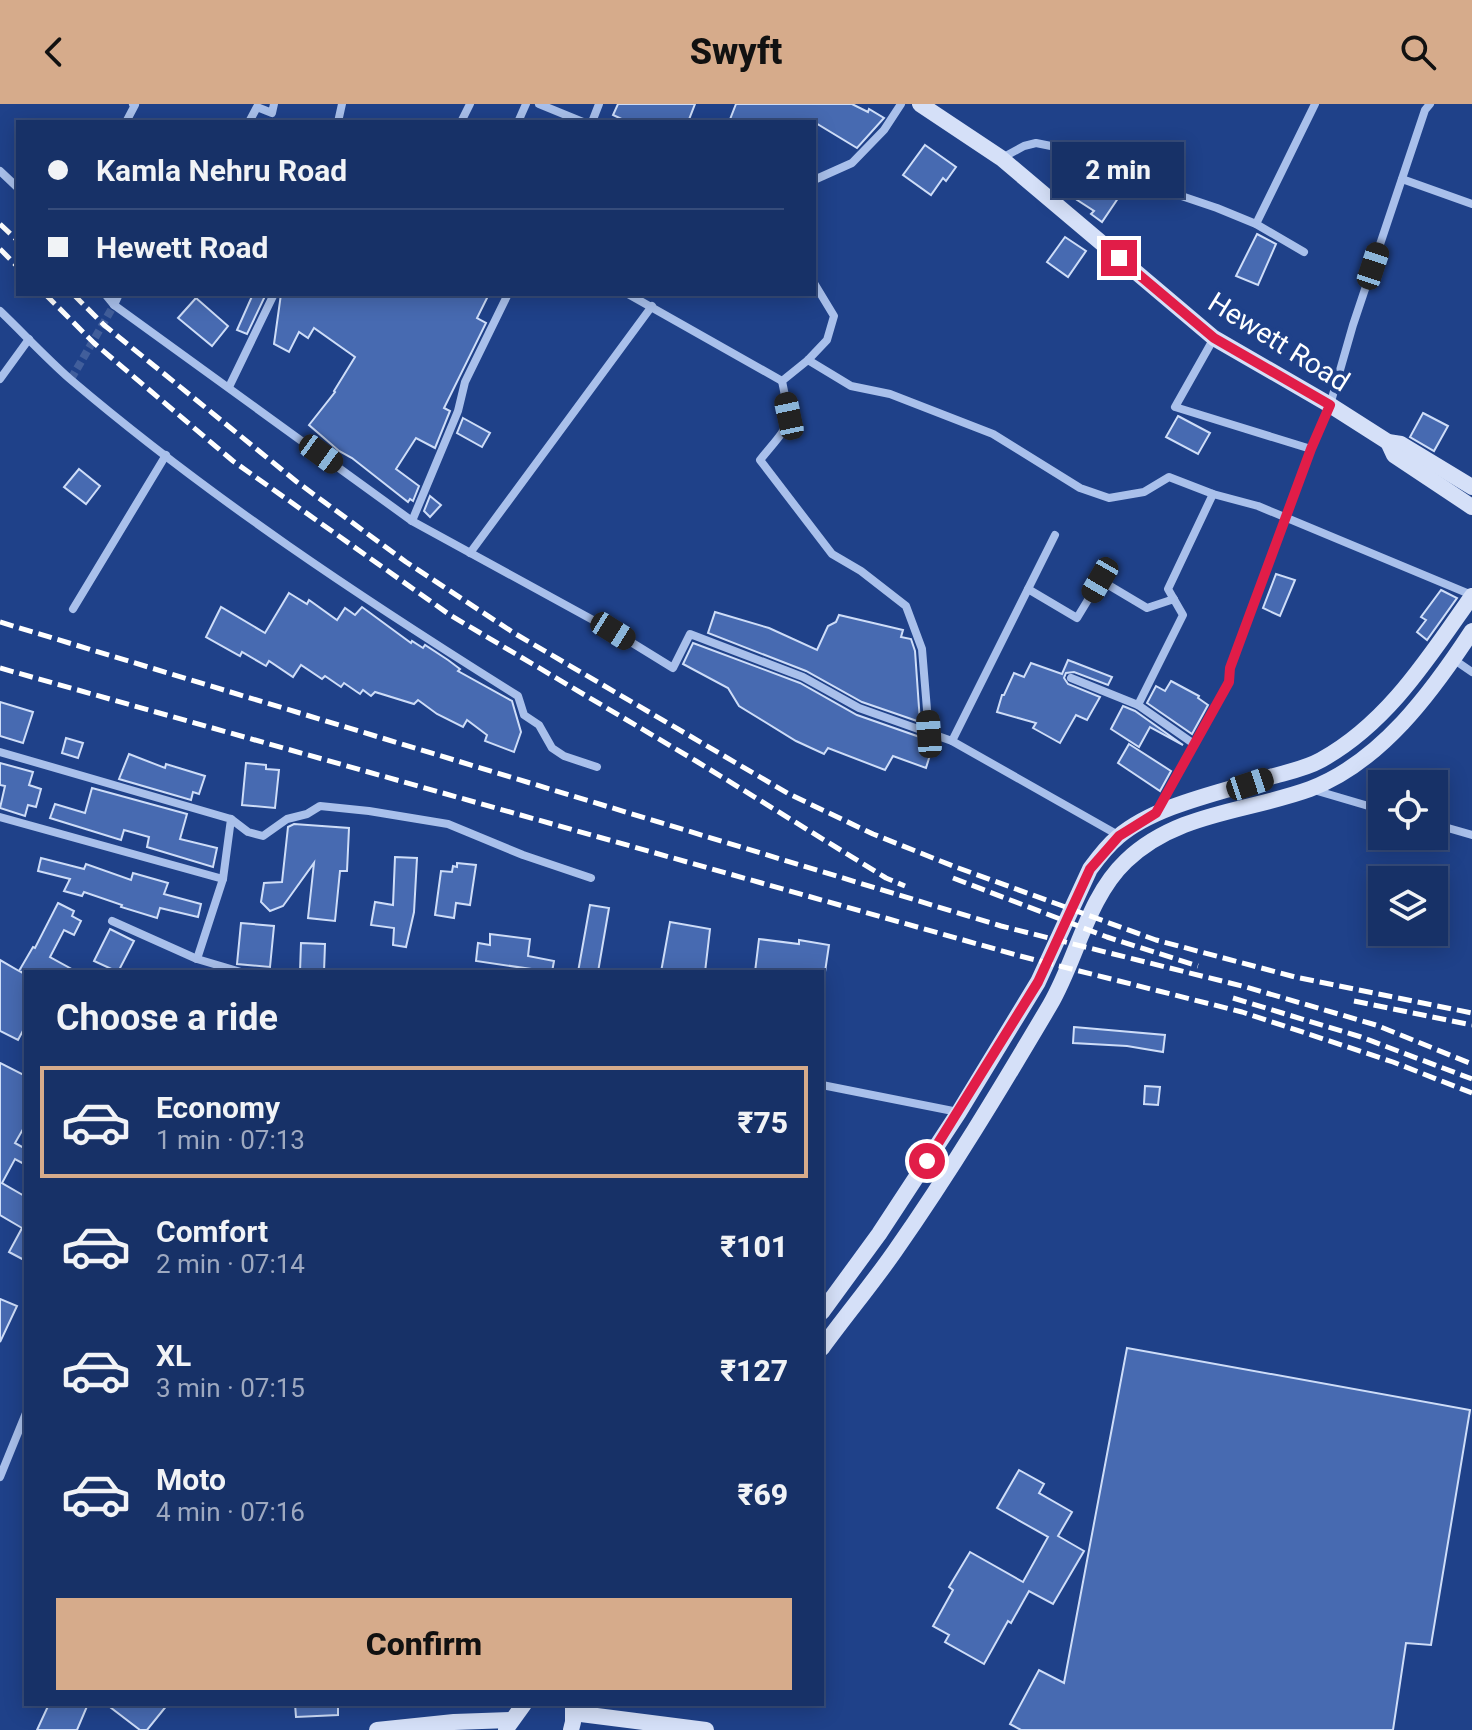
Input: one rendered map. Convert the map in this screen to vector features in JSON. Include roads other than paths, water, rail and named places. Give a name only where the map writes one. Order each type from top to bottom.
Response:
[{"type":"main road","name":"Hewett Road","points":[[920,104],[1001,158],[1214,338],[1388,442],[1401,444],[1472,487]]},
{"type":"main road","name":"Hewett Road","points":[[1388,442],[1394,455],[1472,507]]},
{"type":"main road","points":[[824,1309],[879,1234],[959,1112],[1038,982],[1090,869],[1119,836],[1156,813],[1318,762],[1345,746],[1368,729],[1397,697],[1472,596]]},
{"type":"main road","points":[[824,1345],[954,1163],[1057,993],[1111,877],[1147,843],[1174,828],[1224,811],[1309,789],[1336,778],[1381,742],[1414,710],[1472,631]]},
{"type":"main road","points":[[879,1234],[897,1247]]},
{"type":"main road","points":[[384,1730],[454,1722],[508,1725],[522,1706]]},
{"type":"main road","points":[[571,1730],[573,1708],[706,1730]]},
{"type":"street","points":[[250,120],[257,107],[272,113],[274,104]]},
{"type":"street","points":[[539,104],[578,120]]},
{"type":"street","points":[[816,179],[852,163],[884,130],[901,104]]},
{"type":"street","points":[[1256,224],[1315,104]]},
{"type":"street","points":[[1156,813],[1229,682],[1230,668],[1330,405],[1353,325],[1425,110],[1430,104]]},
{"type":"street","points":[[1001,158],[1024,146],[1048,144],[1071,150],[1140,182],[1256,224],[1304,252]]},
{"type":"street","points":[[0,171],[16,186]]},
{"type":"street","points":[[1402,179],[1472,204]]},
{"type":"street","points":[[782,381],[827,340],[834,316],[816,286]]},
{"type":"street","points":[[107,296],[114,305],[412,521],[613,631],[673,668],[690,634],[803,677],[859,708],[952,741],[1119,836]]},
{"type":"street","points":[[114,305],[118,296]]},
{"type":"street","points":[[229,387],[273,296]]},
{"type":"street","points":[[412,521],[458,411],[465,382],[507,296]]},
{"type":"street","points":[[632,296],[782,381],[789,416],[786,427],[760,460],[832,554],[861,571],[906,606],[922,649],[929,734]]},
{"type":"street","points":[[470,553],[652,306]]},
{"type":"street","points":[[0,311],[68,377],[238,512],[434,644],[518,696],[524,715],[539,725],[552,748],[564,756],[597,767]]},
{"type":"street","points":[[1214,338],[1175,407],[1311,449]]},
{"type":"street","points":[[0,379],[29,339]]},
{"type":"street","points":[[808,360],[851,386],[890,394],[993,434],[1080,488],[1109,498],[1144,492],[1169,477],[1287,517],[1472,596]]},
{"type":"street","points":[[73,609],[166,455]]},
{"type":"street","points":[[1138,705],[1183,615],[1168,589],[1213,494]]},
{"type":"street","points":[[952,741],[1055,535]]},
{"type":"street","points":[[1028,589],[1077,618],[1100,580],[1147,608],[1174,599]]},
{"type":"street","points":[[1453,659],[1472,672]]},
{"type":"street","points":[[1071,678],[1138,705],[1194,744]]},
{"type":"street","points":[[0,752],[231,819],[248,832],[263,836],[287,819],[307,814],[320,806],[420,818],[448,824],[523,855],[591,878]]},
{"type":"street","points":[[1309,789],[1368,806]]},
{"type":"street","points":[[0,817],[223,879]]},
{"type":"street","points":[[197,959],[223,879],[231,819]]},
{"type":"street","points":[[1448,828],[1472,835]]},
{"type":"street","points":[[112,921],[197,959],[234,970]]},
{"type":"street","points":[[824,1085],[959,1112]]},
{"type":"street","points":[[0,1477],[24,1418]]},
{"type":"tunnel","points":[[71,379],[114,305]]},
{"type":"railway","points":[[0,224],[16,239]]},
{"type":"railway","points":[[0,249],[16,265]]},
{"type":"railway","points":[[47,296],[94,343],[233,461],[450,615],[886,878],[905,886]]},
{"type":"railway","points":[[75,296],[104,325],[297,482],[406,562],[514,633],[789,794],[873,834],[953,866],[1156,940],[1295,977],[1472,1013]]},
{"type":"railway","points":[[0,622],[1001,926],[1246,987],[1376,1025],[1472,1064]]},
{"type":"railway","points":[[0,668],[1020,956],[1242,1012],[1393,1062],[1472,1093]]},
{"type":"railway","points":[[953,878],[1107,937],[1198,966]]},
{"type":"railway","points":[[1233,998],[1361,1037],[1472,1079]]},
{"type":"railway","points":[[1354,1001],[1472,1025]]}]
